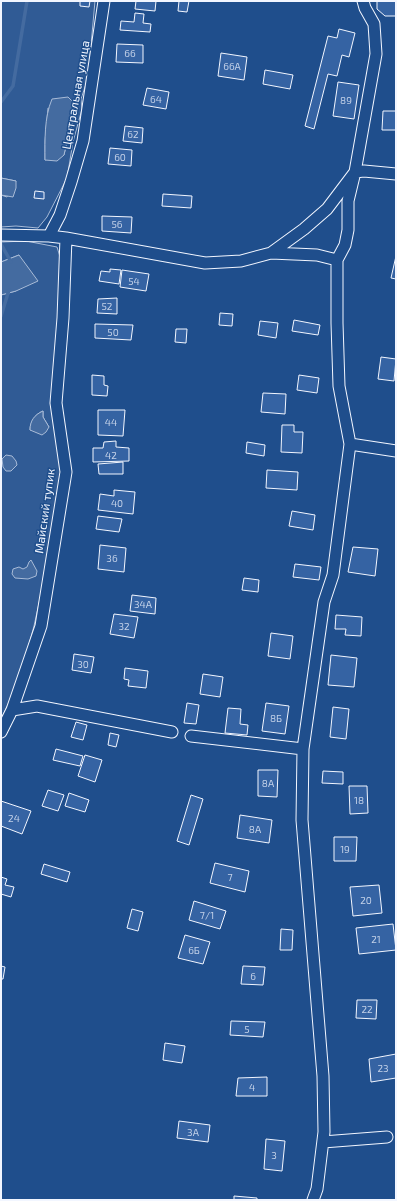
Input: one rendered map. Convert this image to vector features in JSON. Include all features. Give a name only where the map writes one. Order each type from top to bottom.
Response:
[{"type":"street","name":"Центральная улица","points":[[49,236],[60,215],[83,141],[104,1]]},
{"type":"street","points":[[313,1200],[316,1189],[324,1132],[323,1076],[302,820],[303,749],[324,602],[333,575],[350,444],[339,386],[337,260],[345,245],[348,230],[348,201],[355,172],[376,54],[374,24],[365,8],[363,1]]},
{"type":"street","points":[[271,254],[327,209],[355,172],[364,171],[396,174]]},
{"type":"street","points":[[1,235],[49,236],[66,238],[205,262],[241,261],[271,254],[317,255],[337,260]]},
{"type":"street","name":"Майский тупик","points":[[1,732],[12,710],[41,626],[66,472],[56,403],[63,318],[66,238]]},
{"type":"street","points":[[350,444],[396,451]]},
{"type":"street","points":[[12,710],[37,706],[172,732]]},
{"type":"street","points":[[191,736],[303,749]]},
{"type":"street","points":[[323,1142],[387,1137]]},
{"type":"shaded area","points":[[1,1],[95,1],[88,78],[81,99],[82,109],[73,142],[67,178],[47,217],[38,228],[16,226],[1,227],[1,195],[7,197],[16,181],[1,178]],"holes":[[[48,108],[73,122],[64,155],[45,160]]]},
{"type":"shaded area","points":[[68,97],[75,104],[73,122],[64,155],[57,161],[45,160],[46,121],[49,106],[52,99]]},
{"type":"shaded area","points":[[1,178],[16,181],[16,188],[13,197],[1,195]]},
{"type":"shaded area","points":[[26,241],[57,247],[61,260],[58,338],[62,473],[34,626],[19,681],[1,719],[1,295],[16,291],[19,255],[1,262],[1,242]],"holes":[[[43,411],[43,417],[49,427],[30,430],[34,419]]]},
{"type":"shaded area","points":[[19,255],[38,281],[16,291],[1,295],[1,262]]},
{"type":"shaded area","points":[[43,411],[43,417],[49,427],[42,435],[30,430],[33,419],[37,414]]},
{"type":"shaded area","points":[[6,455],[12,456],[16,461],[17,465],[11,471],[6,471],[3,467],[2,459]]},
{"type":"shaded area","points":[[31,560],[37,571],[36,576],[28,579],[15,578],[12,574],[13,569],[19,567],[23,569],[27,567]]},
{"type":"building","points":[[80,1],[90,1],[89,7],[80,6]]},
{"type":"building","points":[[136,1],[156,1],[155,11],[135,9]]},
{"type":"building","points":[[179,1],[189,1],[187,12],[178,11]]},
{"type":"building","points":[[377,1],[396,1],[396,16],[385,16],[377,9]]},
{"type":"building","points":[[135,13],[144,14],[143,23],[151,24],[150,32],[120,30],[121,21],[134,22]]},
{"type":"building","points":[[339,29],[355,33],[349,57],[342,55],[337,76],[328,74],[314,129],[305,126],[328,36],[337,38]]},
{"type":"building","points":[[117,44],[143,45],[143,63],[116,62]]},
{"type":"building","points":[[221,53],[247,57],[244,80],[218,76]]},
{"type":"building","points":[[265,70],[293,75],[290,89],[263,84]]},
{"type":"building","points":[[338,82],[359,85],[354,119],[333,116]]},
{"type":"building","points":[[147,88],[169,92],[166,109],[143,105]]},
{"type":"building","points":[[383,111],[396,111],[396,130],[382,130]]},
{"type":"building","points":[[125,126],[143,128],[142,143],[123,141]]},
{"type":"building","points":[[110,148],[132,150],[131,166],[108,164]]},
{"type":"building","points":[[35,191],[44,192],[44,199],[34,198]]},
{"type":"building","points":[[163,194],[192,196],[191,208],[162,206]]},
{"type":"building","points":[[102,216],[132,217],[131,233],[102,231]]},
{"type":"building","points":[[396,256],[396,279],[391,278]]},
{"type":"building","points":[[110,269],[121,270],[119,284],[99,281],[101,271],[110,272]]},
{"type":"building","points":[[122,270],[149,274],[146,291],[120,287]]},
{"type":"building","points":[[117,298],[117,314],[97,313],[98,299]]},
{"type":"building","points":[[220,313],[233,314],[232,326],[219,325]]},
{"type":"building","points":[[294,320],[320,325],[318,335],[292,331]]},
{"type":"building","points":[[260,321],[278,323],[276,338],[258,335]]},
{"type":"building","points":[[95,324],[133,325],[131,340],[95,338]]},
{"type":"building","points":[[176,329],[187,329],[186,343],[175,342]]},
{"type":"building","points":[[381,357],[396,359],[394,381],[378,379]]},
{"type":"building","points":[[92,375],[104,376],[104,385],[108,386],[107,396],[92,395]]},
{"type":"building","points":[[299,375],[319,378],[317,393],[297,390]]},
{"type":"building","points":[[263,393],[286,394],[285,414],[261,412]]},
{"type":"building","points":[[98,410],[125,410],[123,436],[98,435]]},
{"type":"building","points":[[282,425],[294,425],[294,432],[303,432],[302,453],[281,452]]},
{"type":"building","points":[[116,441],[116,447],[129,448],[129,461],[93,462],[93,448],[103,448],[104,442]]},
{"type":"building","points":[[247,442],[265,445],[264,456],[246,453]]},
{"type":"building","points":[[123,462],[123,474],[99,474],[98,464]]},
{"type":"building","points":[[267,470],[298,472],[297,490],[266,488]]},
{"type":"building","points":[[114,490],[135,492],[133,514],[98,510],[100,494],[114,496]]},
{"type":"building","points":[[292,511],[315,515],[313,530],[289,526]]},
{"type":"building","points":[[98,516],[122,519],[119,532],[96,529]]},
{"type":"building","points":[[100,545],[126,548],[124,572],[98,569]]},
{"type":"building","points":[[353,547],[378,549],[375,576],[348,572]]},
{"type":"building","points":[[295,564],[321,567],[319,580],[293,577]]},
{"type":"building","points":[[244,578],[259,580],[258,592],[242,590]]},
{"type":"building","points":[[132,595],[156,598],[155,614],[130,611]]},
{"type":"building","points":[[114,614],[138,617],[134,638],[110,634]]},
{"type":"building","points":[[336,615],[362,617],[361,636],[345,635],[346,629],[335,629]]},
{"type":"building","points":[[271,633],[293,636],[290,659],[268,656]]},
{"type":"building","points":[[74,654],[94,657],[91,673],[72,670]]},
{"type":"building","points":[[331,655],[357,658],[354,687],[328,685]]},
{"type":"building","points":[[125,668],[148,671],[146,688],[128,686],[129,680],[124,679]]},
{"type":"building","points":[[203,674],[223,677],[220,697],[200,694]]},
{"type":"building","points":[[187,703],[199,705],[196,724],[184,723]]},
{"type":"building","points":[[266,703],[289,706],[285,734],[262,731]]},
{"type":"building","points":[[333,707],[349,709],[346,739],[330,737]]},
{"type":"building","points":[[228,708],[241,709],[240,724],[248,725],[247,735],[225,733]]},
{"type":"building","points":[[76,722],[87,725],[83,740],[71,737]]},
{"type":"building","points":[[110,733],[119,735],[116,747],[108,745]]},
{"type":"building","points":[[56,749],[83,756],[80,766],[53,760]]},
{"type":"building","points":[[85,755],[102,760],[95,782],[78,776]]},
{"type":"building","points":[[258,770],[278,770],[277,797],[258,796]]},
{"type":"building","points":[[323,771],[343,772],[343,784],[322,783]]},
{"type":"building","points":[[349,786],[367,786],[368,813],[350,814]]},
{"type":"building","points":[[48,790],[64,795],[58,811],[42,806]]},
{"type":"building","points":[[69,793],[89,800],[85,812],[65,806]]},
{"type":"building","points":[[191,795],[203,799],[189,845],[177,841]]},
{"type":"building","points":[[1,801],[31,811],[22,834],[1,826]]},
{"type":"building","points":[[240,815],[272,820],[269,843],[237,838]]},
{"type":"building","points":[[334,837],[357,837],[356,861],[334,861]]},
{"type":"building","points":[[215,863],[249,871],[245,892],[210,883]]},
{"type":"building","points":[[44,864],[70,872],[67,882],[41,874]]},
{"type":"building","points":[[1,877],[7,879],[5,885],[14,887],[11,897],[1,894]]},
{"type":"building","points":[[379,885],[382,913],[353,916],[350,887]]},
{"type":"building","points":[[194,901],[226,911],[220,929],[189,920]]},
{"type":"building","points":[[132,909],[143,912],[138,931],[127,928]]},
{"type":"building","points":[[393,924],[396,950],[359,954],[356,928]]},
{"type":"building","points":[[281,929],[293,930],[292,950],[280,950]]},
{"type":"building","points":[[185,935],[210,942],[203,964],[178,958]]},
{"type":"building","points":[[1,966],[5,967],[3,979],[1,979]]},
{"type":"building","points":[[243,966],[265,967],[263,985],[241,984]]},
{"type":"building","points":[[357,1000],[377,1000],[376,1019],[356,1018]]},
{"type":"building","points":[[231,1021],[265,1022],[263,1037],[230,1035]]},
{"type":"building","points":[[165,1043],[185,1046],[182,1063],[163,1060]]},
{"type":"building","points":[[396,1054],[396,1078],[371,1082],[369,1059]]},
{"type":"building","points":[[267,1077],[267,1096],[236,1096],[238,1078]]},
{"type":"building","points":[[179,1121],[210,1125],[208,1142],[177,1138]]},
{"type":"building","points":[[266,1139],[285,1141],[282,1171],[264,1169]]},
{"type":"building","points":[[234,1196],[257,1198],[257,1200],[234,1200]]},
{"type":"waterway","points":[[1,102],[13,86],[27,1]]},
{"type":"waterway","points":[[1,244],[11,262]]},
{"type":"waterway","points":[[1,316],[9,290]]}]
